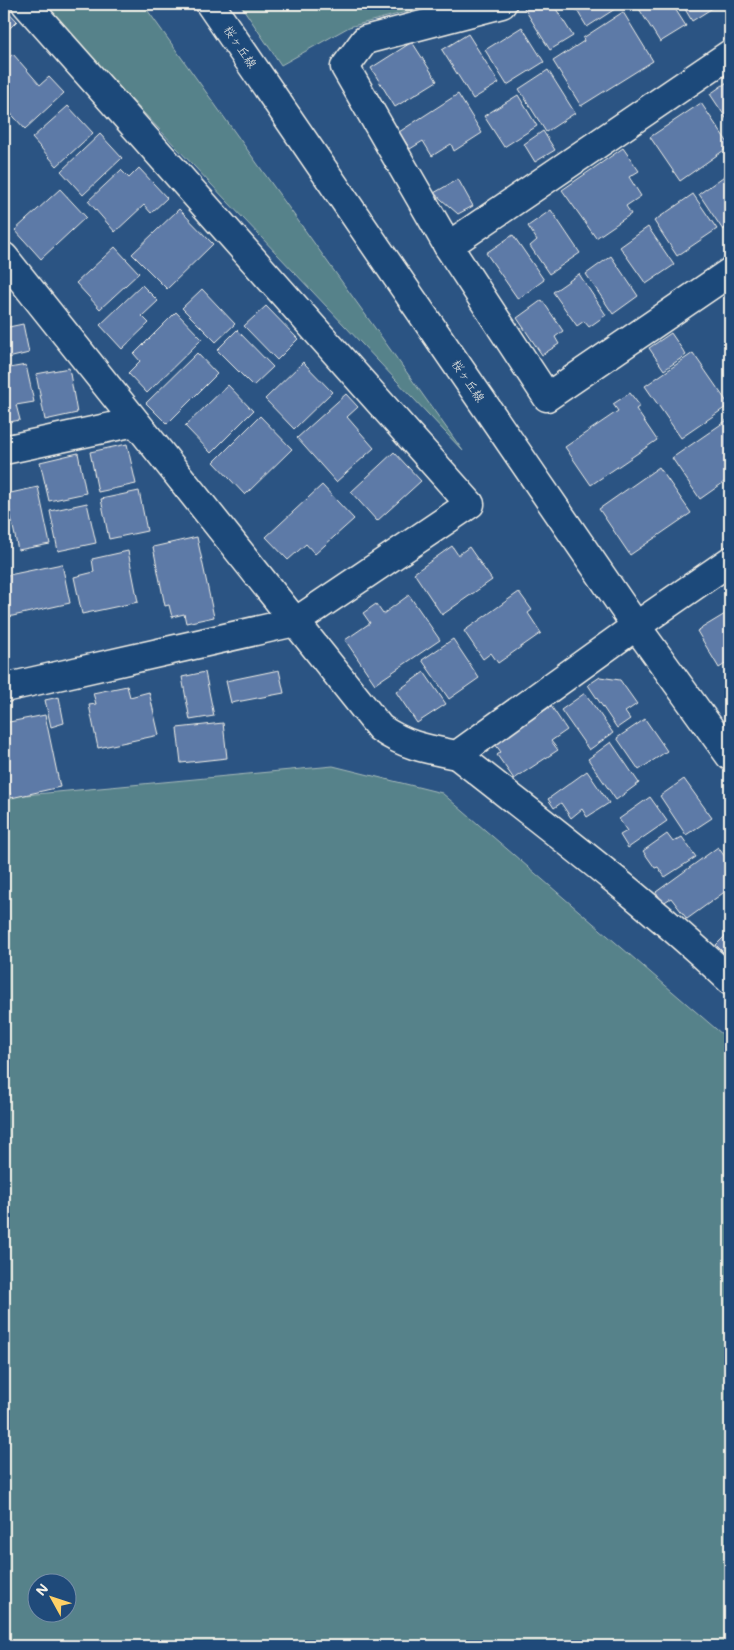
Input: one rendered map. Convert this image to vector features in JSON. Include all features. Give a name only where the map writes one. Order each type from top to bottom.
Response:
[{"type":"street","points":[[4,688],[295,622],[470,504],[26,4]]},
{"type":"street","name":"桜ヶ丘線","points":[[210,4],[636,626],[730,756]]},
{"type":"street","points":[[502,4],[364,40],[345,67],[448,246],[547,398],[730,272]]},
{"type":"street","points":[[448,246],[730,54]]},
{"type":"street","points":[[4,257],[380,728],[395,739],[413,747],[457,754],[686,938],[730,980]]},
{"type":"street","points":[[4,450],[135,422]]},
{"type":"street","points":[[457,754],[730,561]]},
{"type":"green space","points":[[41,4],[143,4],[463,451]]},
{"type":"green space","points":[[240,4],[436,4],[349,27],[281,65]]},
{"type":"green space","points":[[333,766],[442,793],[730,1041],[730,1646],[4,1646],[4,797]]},
{"type":"building","points":[[531,4],[553,4],[573,36],[550,50],[524,8]]},
{"type":"building","points":[[573,4],[616,4],[618,7],[587,27]]},
{"type":"building","points":[[636,4],[672,4],[686,26],[660,42]]},
{"type":"building","points":[[682,4],[719,4],[692,21]]},
{"type":"building","points":[[4,7],[17,21],[4,34]]},
{"type":"building","points":[[623,12],[653,61],[581,106],[553,61],[584,41],[583,38]]},
{"type":"building","points":[[522,27],[544,62],[507,85],[485,50]]},
{"type":"building","points":[[468,34],[499,83],[473,99],[442,50]]},
{"type":"building","points":[[412,42],[437,81],[395,107],[371,68]]},
{"type":"building","points":[[13,54],[40,85],[49,77],[64,93],[25,129],[4,106],[4,62]]},
{"type":"building","points":[[548,70],[575,113],[546,132],[519,89]]},
{"type":"building","points":[[730,80],[730,124],[710,94]]},
{"type":"building","points":[[458,94],[482,133],[454,151],[451,144],[432,156],[423,141],[410,149],[399,132]]},
{"type":"building","points":[[518,95],[537,126],[504,147],[484,116]]},
{"type":"building","points":[[701,103],[730,146],[680,181],[650,137]]},
{"type":"building","points":[[68,106],[93,133],[57,166],[32,138]]},
{"type":"building","points":[[543,131],[555,150],[535,162],[524,144]]},
{"type":"building","points":[[100,134],[122,158],[83,195],[61,171]]},
{"type":"building","points":[[623,148],[639,171],[629,177],[641,196],[626,206],[631,214],[596,238],[562,190]]},
{"type":"building","points":[[139,168],[167,198],[151,213],[144,205],[115,232],[88,201],[121,170],[129,178]]},
{"type":"building","points":[[730,172],[730,225],[723,230],[699,194]]},
{"type":"building","points":[[458,179],[473,206],[458,214],[434,193]]},
{"type":"building","points":[[60,189],[86,217],[41,259],[15,230]]},
{"type":"building","points":[[693,194],[717,229],[677,256],[654,221]]},
{"type":"building","points":[[179,209],[213,244],[167,289],[132,254]]},
{"type":"building","points":[[551,210],[580,253],[549,274],[530,246],[537,240],[528,226]]},
{"type":"building","points":[[648,227],[674,265],[646,284],[620,247]]},
{"type":"building","points":[[513,235],[544,280],[518,299],[486,253]]},
{"type":"building","points":[[115,247],[139,273],[100,309],[76,283]]},
{"type":"building","points":[[611,256],[638,296],[613,314],[586,274]]},
{"type":"building","points":[[579,274],[606,315],[589,327],[584,321],[577,326],[553,292]]},
{"type":"building","points":[[142,285],[158,301],[142,316],[149,323],[122,349],[100,325]]},
{"type":"building","points":[[202,289],[235,324],[216,342],[182,308]]},
{"type":"building","points":[[542,300],[563,331],[555,337],[559,344],[542,355],[517,318]]},
{"type":"building","points":[[266,306],[298,339],[277,360],[244,326]]},
{"type":"building","points":[[176,312],[202,339],[147,393],[128,373],[140,361],[134,354]]},
{"type":"building","points":[[23,324],[29,353],[4,359],[4,328]]},
{"type":"building","points":[[237,330],[273,367],[253,386],[217,350]]},
{"type":"building","points":[[671,333],[686,355],[664,370],[649,348]]},
{"type":"building","points":[[197,353],[217,374],[167,424],[146,403]]},
{"type":"building","points":[[693,353],[729,405],[681,438],[645,386]]},
{"type":"building","points":[[303,362],[332,392],[294,429],[265,399]]},
{"type":"building","points":[[26,365],[34,402],[16,405],[20,420],[4,423],[4,369]]},
{"type":"building","points":[[69,368],[77,413],[45,420],[36,374]]},
{"type":"building","points":[[228,385],[253,411],[211,453],[185,426]]},
{"type":"building","points":[[630,393],[640,406],[636,409],[657,440],[591,485],[565,447],[618,411],[613,404]]},
{"type":"building","points":[[346,394],[358,407],[347,417],[374,448],[336,482],[297,438]]},
{"type":"building","points":[[260,416],[292,449],[245,495],[214,462]]},
{"type":"building","points":[[730,418],[730,478],[700,499],[672,458]]},
{"type":"building","points":[[127,444],[136,484],[98,492],[90,452]]},
{"type":"building","points":[[394,452],[421,481],[377,521],[351,492]]},
{"type":"building","points":[[78,453],[86,493],[49,501],[40,462]]},
{"type":"building","points":[[659,467],[691,513],[630,555],[599,509]]},
{"type":"building","points":[[322,485],[354,519],[315,554],[306,544],[288,560],[266,537]]},
{"type":"building","points":[[38,487],[50,544],[18,550],[6,494]]},
{"type":"building","points":[[139,491],[147,531],[109,539],[101,499]]},
{"type":"building","points":[[87,503],[96,543],[58,551],[50,511]]},
{"type":"building","points":[[197,537],[214,617],[186,623],[184,614],[172,617],[169,605],[165,606],[153,547]]},
{"type":"building","points":[[452,546],[458,555],[469,547],[492,580],[442,615],[414,573]]},
{"type":"building","points":[[128,551],[138,602],[82,614],[74,577],[94,572],[92,559]]},
{"type":"building","points":[[62,564],[70,603],[4,618],[4,576]]},
{"type":"building","points":[[519,592],[532,610],[528,613],[541,633],[498,663],[491,653],[483,659],[464,631]]},
{"type":"building","points":[[409,595],[440,640],[375,684],[345,640],[370,623],[363,613],[376,604],[383,614]]},
{"type":"building","points":[[730,611],[730,661],[719,668],[697,631]]},
{"type":"building","points":[[453,639],[479,678],[449,699],[422,660]]},
{"type":"building","points":[[279,670],[284,693],[231,703],[226,681]]},
{"type":"building","points":[[205,672],[214,716],[190,720],[182,677]]},
{"type":"building","points":[[424,672],[446,704],[417,723],[396,692]]},
{"type":"building","points":[[600,677],[620,680],[637,704],[625,712],[630,719],[617,728],[588,685]]},
{"type":"building","points":[[127,686],[130,697],[149,692],[159,735],[98,748],[89,705],[96,704],[93,693]]},
{"type":"building","points":[[585,693],[613,733],[589,750],[561,710]]},
{"type":"building","points":[[59,697],[64,723],[51,727],[45,700]]},
{"type":"building","points":[[551,706],[567,730],[551,741],[558,750],[514,779],[497,755],[501,752],[495,744]]},
{"type":"building","points":[[45,715],[60,787],[11,798],[4,765],[4,723]]},
{"type":"building","points":[[645,719],[667,751],[639,770],[617,738]]},
{"type":"building","points":[[223,723],[227,758],[181,763],[177,728]]},
{"type":"building","points":[[611,742],[639,783],[616,800],[588,759]]},
{"type":"building","points":[[587,771],[609,803],[587,817],[582,809],[571,818],[561,803],[554,808],[548,799]]},
{"type":"building","points":[[684,779],[712,818],[686,835],[660,796]]},
{"type":"building","points":[[650,797],[667,821],[628,848],[620,835],[627,831],[619,819]]},
{"type":"building","points":[[667,834],[673,842],[682,837],[696,857],[665,877],[658,867],[655,868],[643,851]]},
{"type":"building","points":[[718,847],[730,864],[730,888],[687,919],[671,898],[663,903],[656,892]]},
{"type":"building","points":[[730,931],[730,959],[716,945]]}]
